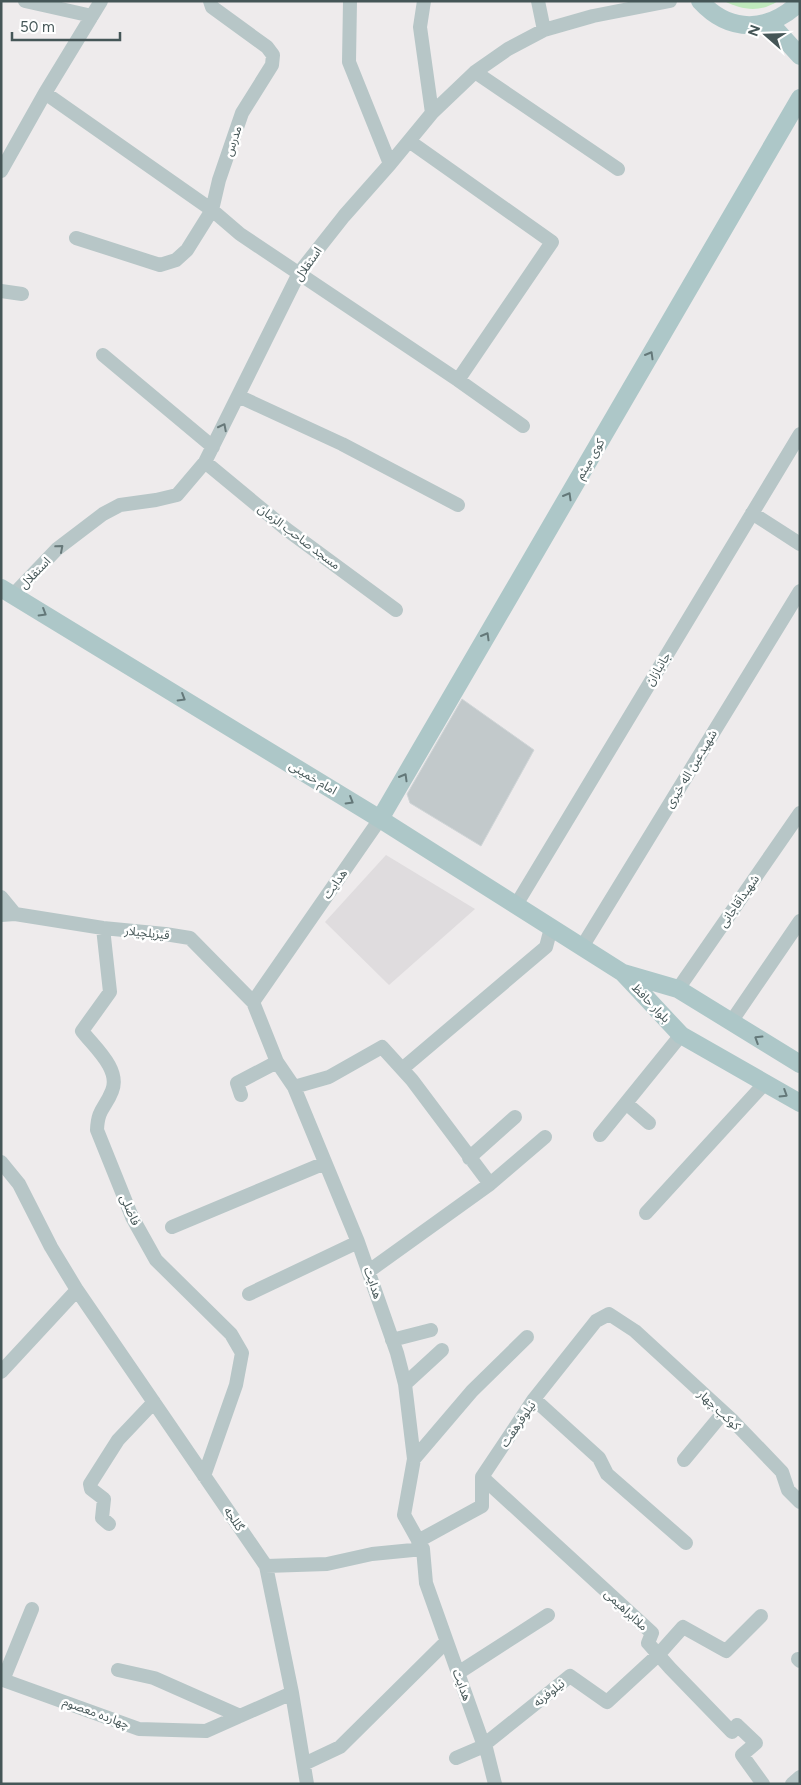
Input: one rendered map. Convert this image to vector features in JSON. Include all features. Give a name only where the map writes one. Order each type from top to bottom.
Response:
[{"type":"main road","points":[[700,1],[710,12],[730,22],[752,25],[770,23],[789,12],[800,2]]},
{"type":"main road","points":[[770,23],[800,56]]},
{"type":"main road","name":"کوی میثم","points":[[380,819],[800,98]]},
{"type":"main road","name":"امام خمینی","points":[[7,591],[380,819],[623,973]]},
{"type":"main road","name":"بلوار حافظ","points":[[623,973],[678,989],[800,1064]]},
{"type":"main road","name":"بلوار حافظ","points":[[623,973],[681,1035],[800,1103]]},
{"type":"street","points":[[25,1],[92,16]]},
{"type":"street","points":[[1,171],[45,93],[101,1]]},
{"type":"street","name":"مدرس","points":[[210,1],[212,7],[267,47],[273,55],[272,65],[242,113],[219,180],[212,210]]},
{"type":"street","points":[[350,1],[349,62],[390,164]]},
{"type":"street","points":[[424,1],[420,27],[432,113]]},
{"type":"street","points":[[538,1],[544,30]]},
{"type":"street","name":"استقلال","points":[[7,591],[103,514],[120,505],[177,495],[205,462],[299,273],[344,216],[432,113],[475,72],[508,49],[544,30],[593,16],[670,1]]},
{"type":"street","points":[[475,72],[618,169]]},
{"type":"street","points":[[45,93],[212,210],[240,234],[458,380],[523,426]]},
{"type":"street","points":[[409,141],[552,242],[458,380]]},
{"type":"street","points":[[76,238],[160,265],[176,260],[186,250],[212,210]]},
{"type":"street","points":[[1,291],[22,294]]},
{"type":"street","points":[[103,355],[212,446]]},
{"type":"street","points":[[238,396],[342,444],[458,505]]},
{"type":"street","name":"جانبازان","points":[[516,905],[800,434]]},
{"type":"street","name":"مسجد صاحب الزمان","points":[[205,462],[286,529],[396,610]]},
{"type":"street","points":[[752,513],[800,544]]},
{"type":"street","name":"شهیدعین اله خیری","points":[[582,947],[800,591]]},
{"type":"street","name":"شهیدآقاجانی","points":[[678,989],[800,813]]},
{"type":"street","name":"هدایت","points":[[380,819],[253,1002],[277,1062],[294,1088],[358,1242],[392,1340],[405,1384],[414,1459],[404,1515],[421,1545],[426,1584],[484,1745],[496,1784]]},
{"type":"street","points":[[1,898],[8,914]]},
{"type":"street","name":"قیزیلچیلار","points":[[8,914],[190,938],[253,1002]]},
{"type":"street","points":[[732,1022],[800,921]]},
{"type":"street","name":"فاضلی","points":[[103,928],[110,992],[82,1031],[108,1063],[114,1076],[113,1090],[98,1116],[97,1130],[132,1217],[156,1260],[231,1334],[242,1353],[236,1385],[204,1476]]},
{"type":"street","points":[[402,1069],[546,948],[551,928]]},
{"type":"street","points":[[600,1135],[681,1035]]},
{"type":"street","points":[[294,1088],[329,1077],[382,1047],[433,1108],[490,1184]]},
{"type":"street","points":[[242,1095],[237,1083],[277,1062]]},
{"type":"street","points":[[646,1213],[766,1082]]},
{"type":"street","points":[[626,1104],[649,1123]]},
{"type":"street","points":[[469,1158],[515,1117]]},
{"type":"street","points":[[369,1271],[490,1184],[546,1137]]},
{"type":"street","name":"گللجه","points":[[1,1162],[19,1184],[50,1247],[77,1290],[266,1566],[292,1693],[307,1784]]},
{"type":"street","points":[[172,1227],[325,1163]]},
{"type":"street","points":[[250,1294],[358,1242]]},
{"type":"street","points":[[1,1372],[77,1290]]},
{"type":"street","name":"نیلوفرهفت","points":[[482,1477],[534,1400],[596,1321],[610,1314],[628,1325]]},
{"type":"street","name":"کوکب چهار","points":[[628,1325],[723,1413],[782,1472],[788,1490],[800,1502]]},
{"type":"street","points":[[392,1340],[431,1330]]},
{"type":"street","points":[[414,1459],[472,1391],[527,1336]]},
{"type":"street","points":[[405,1384],[442,1350]]},
{"type":"street","points":[[534,1400],[599,1458],[607,1474],[686,1543]]},
{"type":"street","points":[[109,1524],[102,1518],[104,1499],[90,1489],[90,1484],[118,1440],[154,1402]]},
{"type":"street","points":[[684,1460],[723,1413]]},
{"type":"street","points":[[266,1566],[327,1564],[421,1545],[482,1506],[482,1477]]},
{"type":"street","name":"ملاابراهیمی","points":[[482,1477],[652,1633],[648,1643],[732,1732],[737,1725],[756,1743],[742,1755],[763,1784]]},
{"type":"street","name":"چهارده معصوم","points":[[32,1609],[3,1680],[139,1728],[206,1731],[292,1693]]},
{"type":"street","points":[[458,1673],[548,1615]]},
{"type":"street","points":[[658,1655],[683,1627],[726,1651],[761,1616]]},
{"type":"street","points":[[304,1764],[340,1747],[446,1642]]},
{"type":"street","name":"نیلوفرنه","points":[[484,1745],[570,1676],[607,1702],[658,1655]]},
{"type":"street","points":[[118,1670],[154,1678],[240,1716]]},
{"type":"street","points":[[456,1758],[484,1745]]},
{"type":"shaded area","points":[[386,855],[475,909],[389,985],[325,922]]},
{"type":"green space","points":[[724,1],[778,1],[758,9],[751,9]]},
{"type":"building","points":[[462,699],[534,750],[481,846],[410,803],[407,794]]}]
